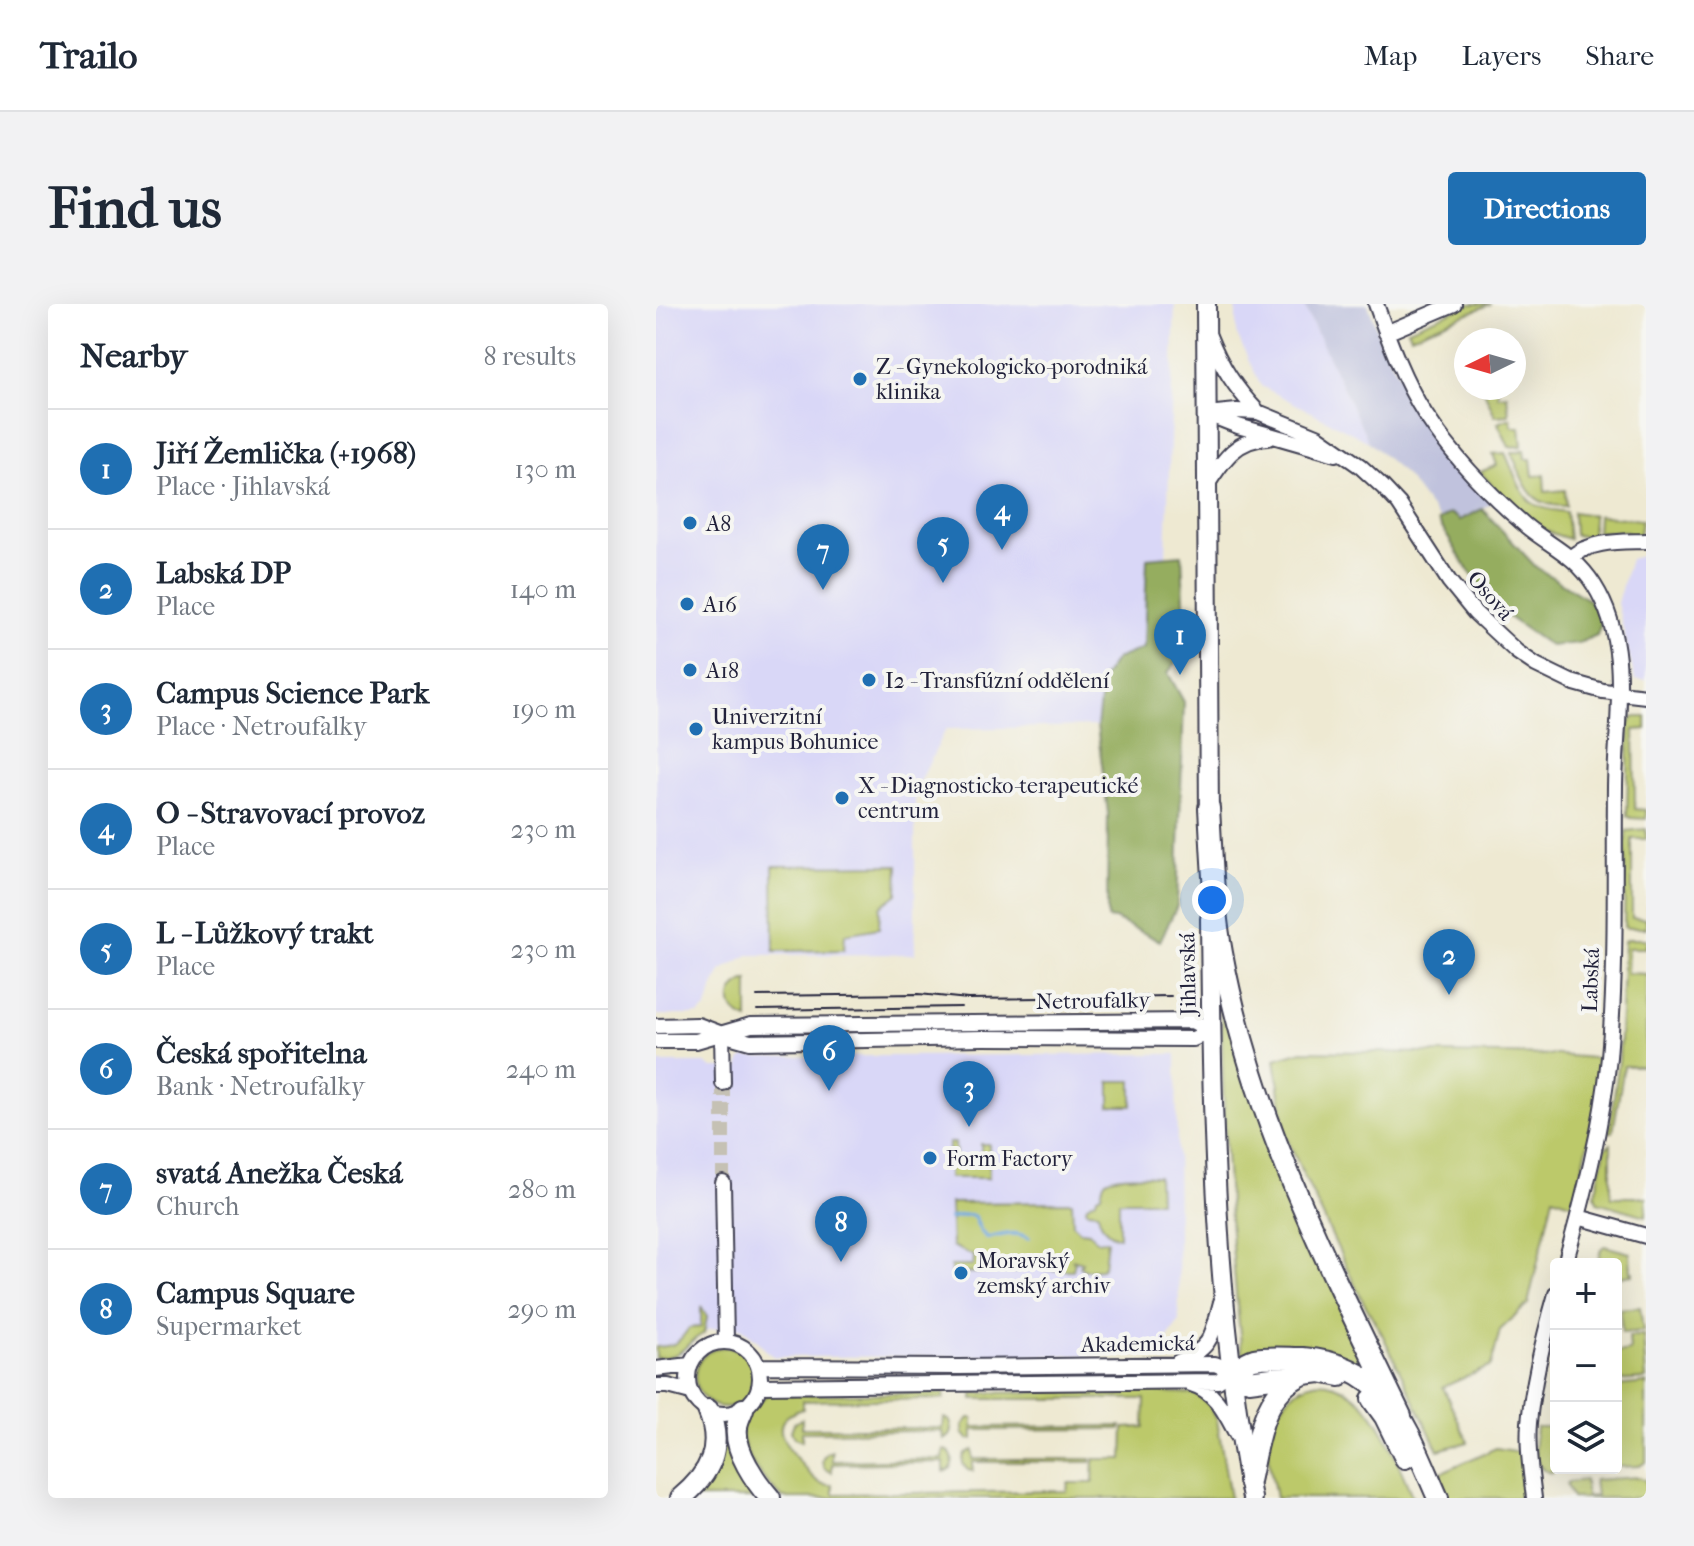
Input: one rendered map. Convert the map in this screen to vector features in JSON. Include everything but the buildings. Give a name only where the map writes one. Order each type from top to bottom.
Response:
[{"type":"highway","points":[[1209,808],[1221,949],[1254,1082],[1289,1177],[1438,1498]]},
{"type":"highway","points":[[1401,1416],[1379,1390],[1358,1373],[1329,1362],[1299,1358],[1253,1359],[1232,1371],[1249,1381],[1320,1372],[1338,1375],[1355,1383],[1369,1394],[1385,1417],[1424,1498]]},
{"type":"highway","points":[[1251,1490],[1261,1430],[1270,1406],[1293,1379],[1306,1374]]},
{"type":"highway","points":[[743,1409],[737,1427],[738,1443],[748,1466],[770,1498]]},
{"type":"highway","points":[[681,1498],[699,1481],[712,1459],[715,1437],[708,1410]]},
{"type":"main road","name":"Jihlavská","points":[[1206,304],[1214,1161],[1232,1371],[1251,1490]]},
{"type":"street","name":"Labská","points":[[1376,304],[1386,333],[1426,414],[1465,465],[1528,527],[1584,570],[1611,622],[1619,657],[1609,1059],[1601,1115],[1567,1258]]},
{"type":"street","points":[[1386,333],[1454,304]]},
{"type":"street","points":[[1207,330],[1220,364],[1258,412]]},
{"type":"street","points":[[1206,414],[1258,412]]},
{"type":"street","name":"Osová","points":[[1258,412],[1317,436],[1360,466],[1399,504],[1449,581],[1475,613],[1502,640],[1536,665],[1587,687],[1646,696]]},
{"type":"street","name":"Osová","points":[[1206,414],[1347,458]]},
{"type":"street","points":[[1206,487],[1224,458],[1240,444],[1261,438],[1282,439]]},
{"type":"street","points":[[1571,557],[1593,545],[1646,541]]},
{"type":"street","name":"Netroufalky","points":[[656,1026],[698,1025],[750,1042],[983,1038],[1193,1039],[1211,1031]]},
{"type":"street","points":[[722,1034],[723,1083]]},
{"type":"street","name":"Netroufalky","points":[[656,1041],[696,1041],[722,1034]]},
{"type":"street","points":[[723,1183],[726,1341]]},
{"type":"street","points":[[1578,1217],[1646,1236]]},
{"type":"street","points":[[1174,1364],[1200,1352],[1208,1343],[1224,1290]]},
{"type":"street","points":[[1534,1498],[1529,1424],[1536,1374],[1550,1318]]},
{"type":"street","points":[[726,1341],[746,1349],[759,1366],[760,1386],[754,1399],[743,1409],[725,1414],[699,1404],[691,1392],[688,1378],[690,1365],[698,1352],[704,1347],[726,1341]]},
{"type":"street","name":"Akademická","points":[[759,1366],[1215,1364],[1232,1371]]},
{"type":"street","points":[[656,1369],[690,1365]]},
{"type":"street","name":"Akademická","points":[[760,1386],[1218,1381],[1232,1371]]},
{"type":"street","points":[[1183,1382],[1199,1386],[1216,1399],[1244,1449]]},
{"type":"street","points":[[656,1386],[691,1392]]},
{"type":"shaded area","points":[[656,304],[1175,304],[1161,694],[1097,726],[946,729],[915,792],[915,954],[748,955],[722,970],[707,1008],[699,1015],[656,1015]]},
{"type":"shaded area","points":[[1236,304],[1303,304],[1369,442],[1261,386],[1236,333]]},
{"type":"shaded area","points":[[1303,304],[1368,304],[1381,343],[1427,425],[1491,504],[1445,527],[1406,476],[1369,442]]},
{"type":"shaded area","points":[[1646,555],[1646,680],[1635,680],[1617,603],[1630,559]]},
{"type":"shaded area","points":[[1176,1054],[1179,1322],[1161,1355],[776,1357],[740,1327],[708,1329],[681,1354],[656,1358],[656,1063],[706,1063],[712,1068],[739,1068],[744,1057]]},
{"type":"green space","points":[[1470,304],[1491,304],[1411,336],[1408,329]]},
{"type":"green space","points":[[1488,400],[1508,400],[1509,415],[1495,416]]},
{"type":"green space","points":[[1511,419],[1512,427],[1520,427],[1522,446],[1509,447],[1498,423]]},
{"type":"green space","points":[[1524,450],[1525,459],[1531,459],[1533,476],[1544,475],[1545,492],[1565,490],[1566,506],[1543,503],[1530,492],[1512,454]]},
{"type":"green space","points":[[1505,453],[1529,500],[1542,508],[1566,512],[1569,539],[1526,519],[1480,472],[1497,465],[1493,454]]},
{"type":"green space","points":[[1482,509],[1536,567],[1590,601],[1602,621],[1597,635],[1579,643],[1550,646],[1507,616],[1468,570],[1438,521],[1450,513],[1460,520]]},
{"type":"green space","points":[[1573,512],[1593,515],[1592,537],[1574,535]]},
{"type":"green space","points":[[1598,515],[1642,520],[1638,538],[1627,539],[1627,531],[1597,532]]},
{"type":"green space","points":[[1182,555],[1186,647],[1168,673],[1184,702],[1177,906],[1160,941],[1107,918],[1108,813],[1097,726],[1103,677],[1116,659],[1144,648],[1147,558]]},
{"type":"green space","points":[[1637,717],[1646,717],[1646,729],[1634,730],[1635,809],[1646,810],[1646,819],[1627,816],[1629,724]]},
{"type":"green space","points":[[1646,829],[1646,839],[1632,839],[1632,918],[1646,919],[1646,928],[1628,928],[1624,927],[1626,831]]},
{"type":"green space","points":[[898,865],[897,894],[880,907],[879,928],[845,934],[844,950],[774,951],[773,866]]},
{"type":"green space","points":[[1646,939],[1646,948],[1628,948],[1627,973],[1646,974],[1646,1066],[1624,1066],[1613,1132],[1609,1132],[1619,1061],[1624,941]]},
{"type":"green space","points":[[748,980],[748,1020],[735,1011],[731,1000],[735,988]]},
{"type":"green space","points":[[1221,991],[1369,1367],[1242,1354],[1227,1173]]},
{"type":"green space","points":[[1302,1051],[1559,1055],[1603,1059],[1597,1105],[1574,1204],[1553,1197],[1528,1304],[1500,1330],[1491,1366],[1443,1387],[1468,1442],[1438,1450],[1382,1334],[1360,1296],[1286,1137],[1275,1059]]},
{"type":"green space","points":[[1110,1081],[1132,1081],[1132,1106],[1110,1106]]},
{"type":"green space","points":[[949,1143],[955,1143],[956,1164],[981,1164],[981,1144],[989,1144],[989,1178],[949,1178]]},
{"type":"green space","points":[[1611,1144],[1611,1197],[1646,1197],[1646,1216],[1597,1202],[1595,1194],[1606,1147]]},
{"type":"green space","points":[[1158,1176],[1159,1201],[1119,1201],[1119,1237],[1104,1228],[1098,1212],[1086,1208],[1101,1194],[1104,1182],[1109,1178]]},
{"type":"green space","points":[[1072,1202],[1073,1224],[1080,1231],[1089,1232],[1097,1241],[1107,1240],[1101,1269],[1084,1270],[1080,1267],[1082,1262],[1072,1259],[1075,1262],[1073,1270],[1045,1270],[1038,1261],[1018,1261],[1017,1272],[951,1273],[951,1266],[973,1266],[974,1256],[952,1246],[950,1203]]},
{"type":"green space","points":[[1604,1246],[1630,1253],[1633,1275],[1622,1276],[1622,1258],[1599,1258]]},
{"type":"green space","points":[[701,1306],[707,1317],[704,1333],[673,1356],[656,1358],[656,1347],[672,1345],[689,1328],[701,1327]]},
{"type":"green space","points":[[1640,1307],[1643,1331],[1622,1333],[1622,1309]]},
{"type":"green space","points":[[1643,1335],[1646,1379],[1622,1381],[1622,1352],[1630,1351],[1629,1337]]},
{"type":"green space","points":[[725,1347],[737,1349],[746,1356],[753,1365],[753,1389],[746,1398],[737,1405],[725,1407],[713,1405],[704,1398],[697,1389],[695,1377],[697,1365],[704,1356],[713,1349]]},
{"type":"green space","points":[[1320,1382],[1339,1386],[1368,1409],[1380,1426],[1413,1498],[1276,1498],[1269,1460],[1274,1421],[1287,1399],[1296,1391]]},
{"type":"green space","points":[[1646,1383],[1646,1462],[1639,1466],[1622,1467],[1622,1385]]},
{"type":"green space","points":[[782,1390],[783,1395],[944,1393],[944,1399],[803,1401],[803,1409],[784,1420],[782,1434],[790,1450],[818,1482],[833,1485],[833,1494],[1067,1491],[1068,1483],[1093,1483],[1094,1459],[1123,1459],[1124,1428],[1144,1427],[1145,1399],[973,1399],[973,1393],[1144,1391],[1196,1394],[1209,1405],[1217,1420],[1230,1498],[783,1498],[752,1463],[746,1452],[742,1429],[746,1415],[762,1399]]},
{"type":"green space","points":[[719,1418],[735,1418],[763,1498],[688,1498]]},
{"type":"green space","points":[[944,1418],[949,1420],[952,1429],[944,1440],[943,1431],[802,1432],[802,1441],[794,1438],[791,1431],[794,1423],[802,1419],[802,1428],[943,1428]]},
{"type":"green space","points":[[973,1418],[973,1427],[1121,1426],[1121,1429],[973,1430],[973,1439],[968,1439],[963,1433],[963,1425]]},
{"type":"green space","points":[[1536,1427],[1548,1427],[1550,1472],[1540,1467],[1535,1448]]},
{"type":"green space","points":[[1496,1448],[1520,1452],[1526,1498],[1445,1498],[1440,1476],[1442,1472]]},
{"type":"green space","points":[[944,1450],[950,1454],[952,1466],[944,1472],[944,1462],[832,1464],[832,1472],[822,1462],[832,1451],[832,1461],[943,1459]]},
{"type":"green space","points":[[973,1450],[973,1459],[1091,1459],[1091,1462],[973,1462],[973,1471],[965,1467],[963,1461],[966,1453]]},
{"type":"green space","points":[[1639,1477],[1646,1481],[1646,1498],[1572,1498],[1566,1484],[1585,1480],[1586,1497],[1596,1496],[1594,1480]]},
{"type":"waterway","points":[[950,1218],[973,1216],[988,1238],[1014,1234],[1029,1238]]},
{"type":"tunnel","points":[[723,1083],[723,1183]]},
{"type":"tram line","points":[[757,996],[919,994],[968,999],[1171,996]]},
{"type":"tram line","points":[[757,1010],[961,1007]]},
{"type":"place","name":"Z - Gynekologicko-porodniká klinika","points":[[860,379]]},
{"type":"place","name":"A8","points":[[690,523]]},
{"type":"place","name":"O - Stravovací provoz","points":[[1002,550]]},
{"type":"place","name":"L - Lůžkový trakt","points":[[943,583]]},
{"type":"place","name":"svatá Anežka Česká","points":[[823,590]]},
{"type":"place","name":"A16","points":[[687,604]]},
{"type":"place","name":"A18","points":[[690,670]]},
{"type":"place","name":"Jiří Žemlička (+1968)","points":[[1180,675]]},
{"type":"place","name":"I2 - Transfúzní oddělení","points":[[869,680]]},
{"type":"place","name":"Univerzitní kampus Bohunice","points":[[696,729]]},
{"type":"place","name":"X - Diagnosticko-terapeutické centrum","points":[[842,798]]},
{"type":"place","name":"Labská DP","points":[[1449,995]]},
{"type":"place","name":"Česká spořitelna","points":[[829,1091]]},
{"type":"place","name":"Campus Science Park","points":[[969,1127]]},
{"type":"place","name":"Form Factory","points":[[930,1158]]},
{"type":"place","name":"Campus Square","points":[[841,1262]]},
{"type":"place","name":"Moravský zemský archiv","points":[[961,1273]]}]
